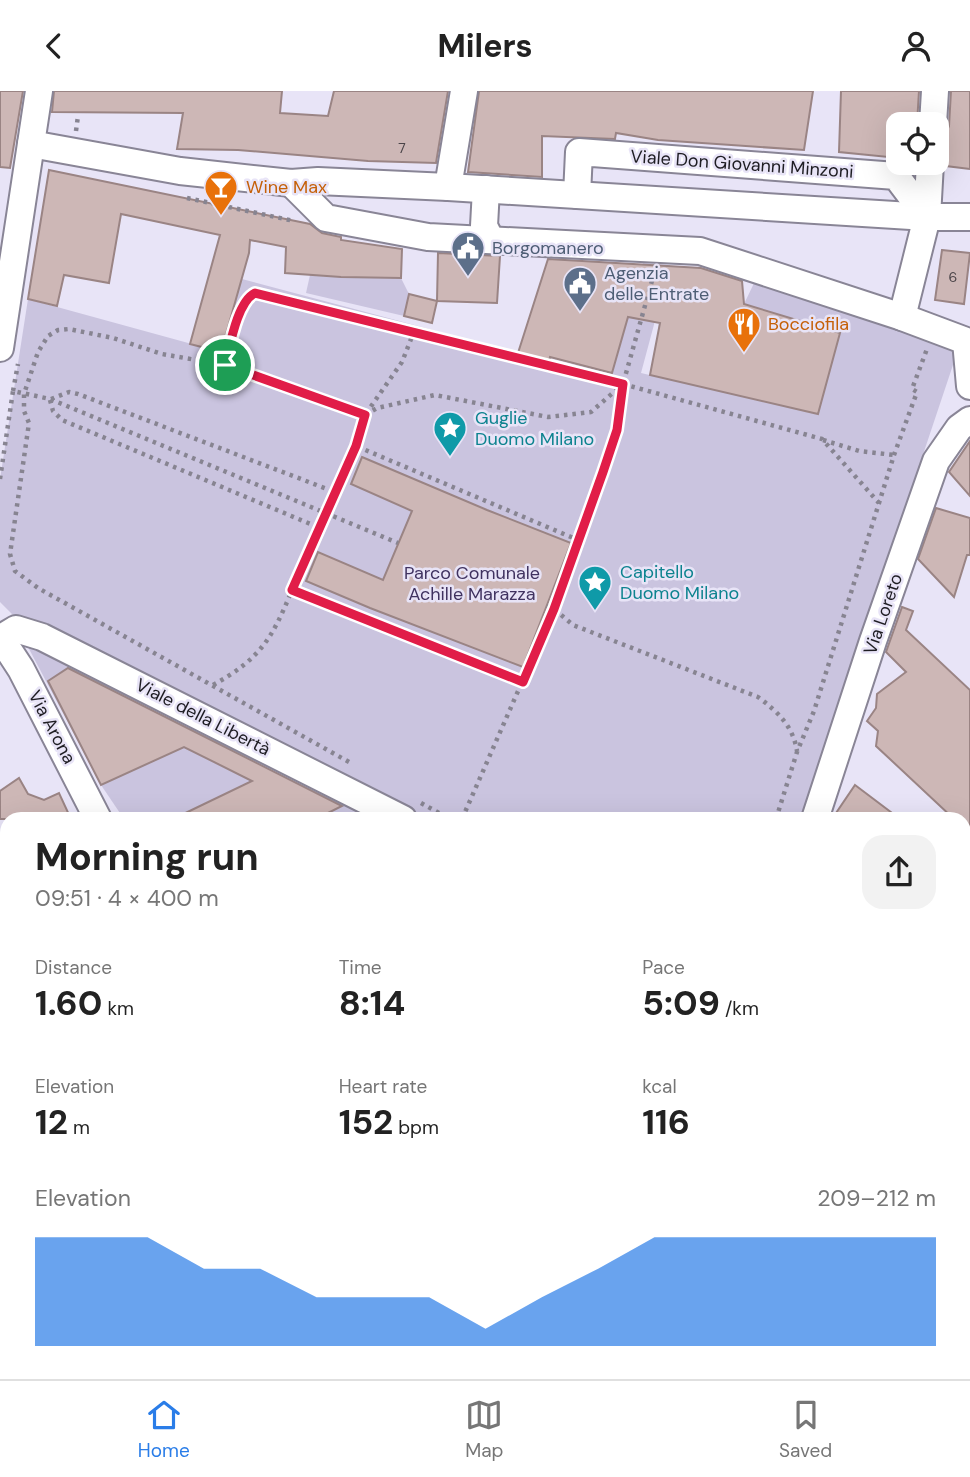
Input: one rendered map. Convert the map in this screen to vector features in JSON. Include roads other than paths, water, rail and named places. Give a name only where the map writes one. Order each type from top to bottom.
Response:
[{"type":"street","points":[[10,350],[10,205],[31,144],[39,91]]},
{"type":"street","points":[[448,187],[464,91]]},
{"type":"street","points":[[934,112],[935,91]]},
{"type":"street","points":[[31,144],[181,184],[318,181],[927,217],[970,217]]},
{"type":"street","name":"Viale Don Giovanni Minzoni","points":[[577,195],[579,152],[896,176],[927,217]]},
{"type":"street","points":[[902,317],[927,217],[929,175]]},
{"type":"street","points":[[291,183],[326,218],[428,237],[700,251],[967,341],[970,386]]},
{"type":"street","points":[[486,190],[484,226],[491,240]]},
{"type":"street","name":"Via Loreto","points":[[817,812],[936,461],[947,442],[970,420]]},
{"type":"street","name":"Viale della Libertà","points":[[0,637],[16,629],[42,637],[408,809]]},
{"type":"street","name":"Via Arona","points":[[0,637],[23,671],[94,812]]},
{"type":"place","name":"Wine Max","points":[[221,217]]},
{"type":"place","name":"Borgomanero","points":[[468,278]]},
{"type":"place","name":"Agenzia delle Entrate","points":[[580,313]]},
{"type":"place","name":"Bocciofila","points":[[744,354]]},
{"type":"place","name":"Guglie Duomo Milano","points":[[450,458]]},
{"type":"place","name":"Capitello Duomo Milano","points":[[595,612]]},
{"type":"park label","name":"Parco Comunale Achille Marazza","points":[[472,584]]}]
